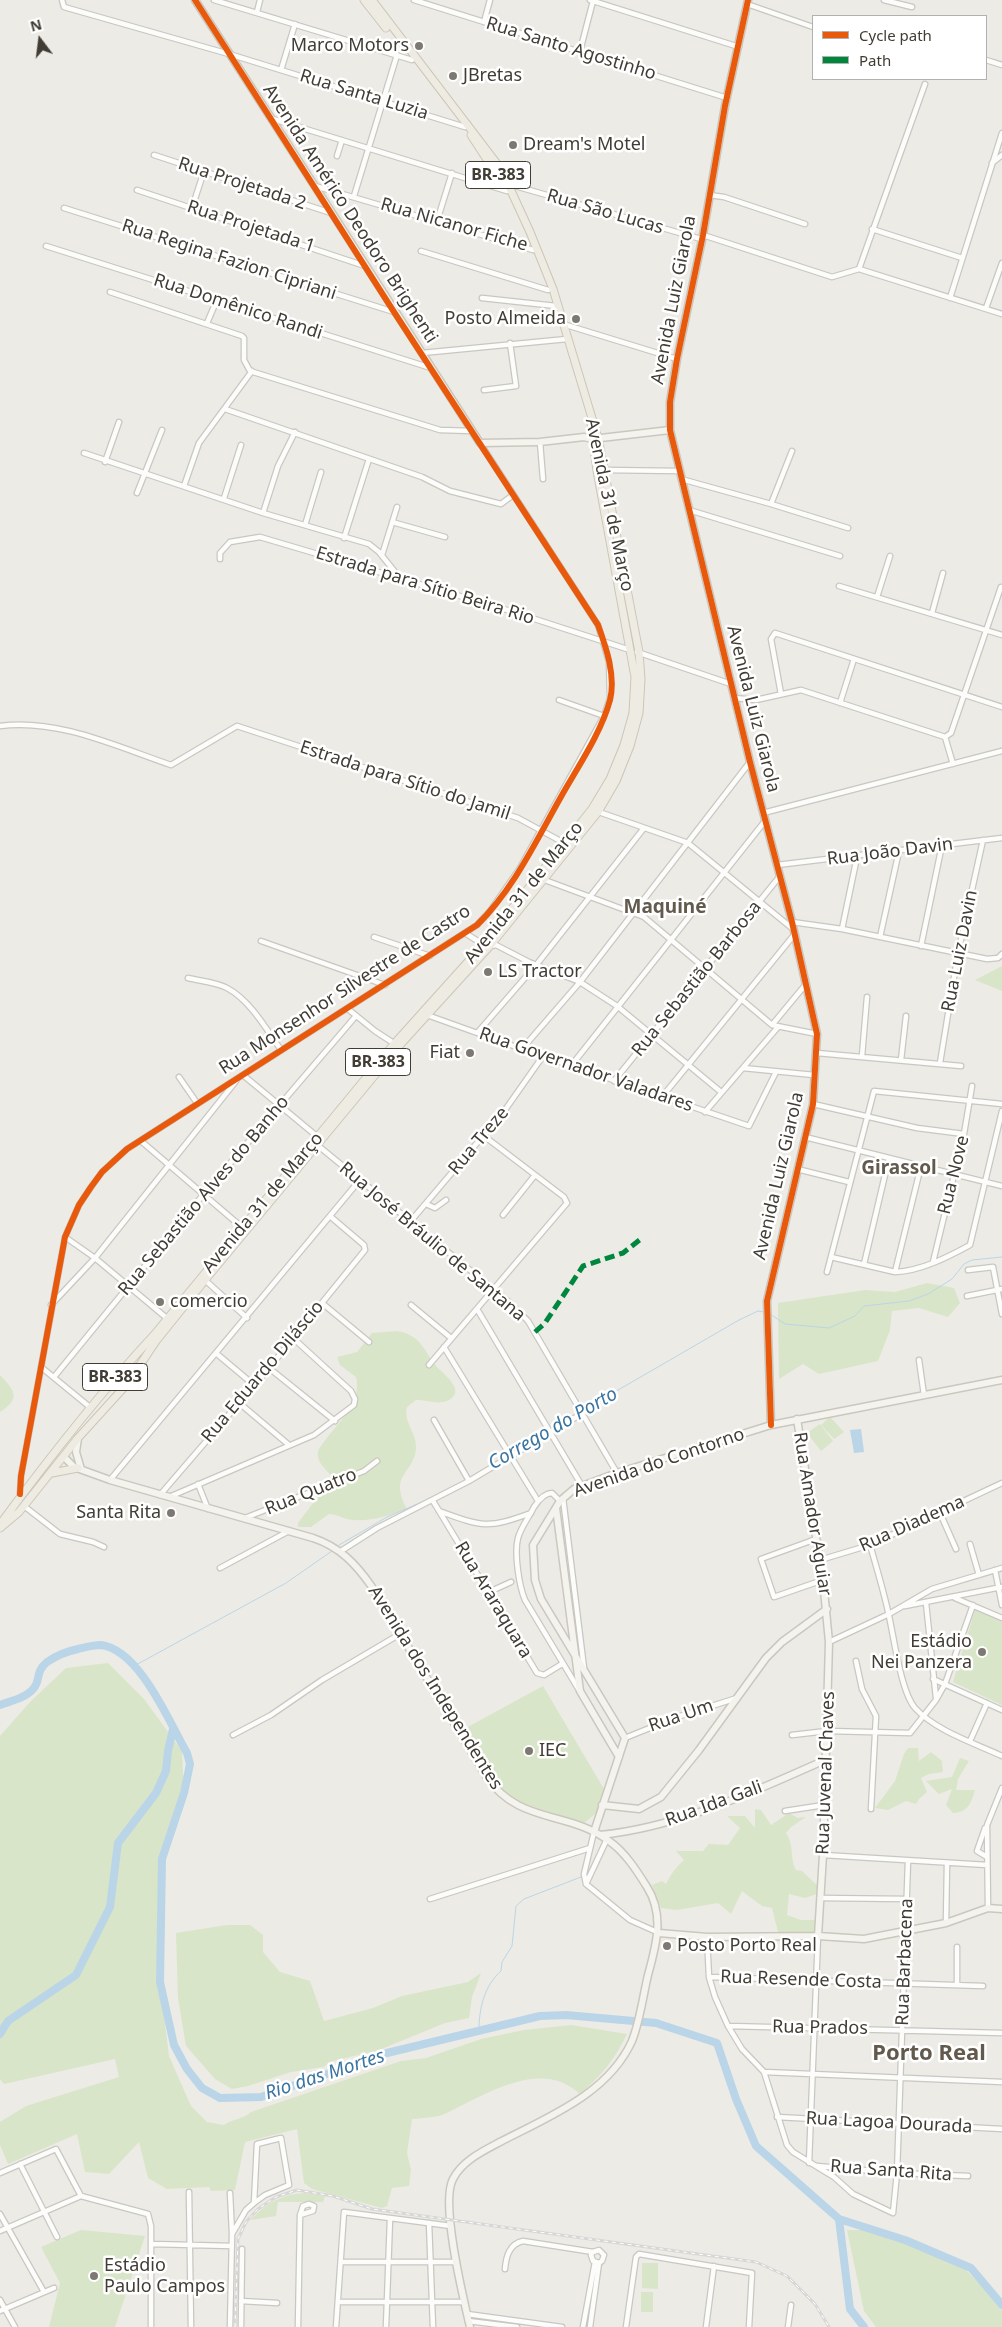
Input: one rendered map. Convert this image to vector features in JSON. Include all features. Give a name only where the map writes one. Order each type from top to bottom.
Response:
[{"type":"main road","name":"BR-383","points":[[364,0],[466,126],[508,188],[552,289],[567,339]]},
{"type":"main road","name":"BR-383","points":[[372,0],[413,59]]},
{"type":"main road","name":"BR-383","points":[[535,249],[548,290],[556,306]]},
{"type":"main road","name":"Avenida 31 de Março","points":[[0,1528],[26,1504],[78,1438],[128,1383],[170,1320],[396,1045],[486,946],[595,811],[613,780],[636,713],[635,651],[590,410],[567,339]]},
{"type":"main road","name":"Avenida 31 de Março","points":[[595,438],[603,470],[620,571]]},
{"type":"main road","name":"Avenida 31 de Março","points":[[0,1524],[20,1494],[114,1378],[170,1320],[205,1280],[244,1230]]},
{"type":"main road","points":[[114,1378],[125,1375],[128,1378],[128,1383]]},
{"type":"main road","points":[[64,1457],[63,1447],[66,1438]]},
{"type":"main road","points":[[39,1470],[50,1475],[80,1469]]},
{"type":"main road","points":[[20,1494],[26,1504]]},
{"type":"street","name":"Rua Santa Luzia","points":[[62,0],[64,8],[229,54],[466,126]]},
{"type":"street","name":"Avenida Américo Deodoro Brighenti","points":[[195,0],[480,444]]},
{"type":"street","points":[[214,0],[413,59]]},
{"type":"street","points":[[257,12],[260,0]]},
{"type":"street","name":"Rua Santo Agostinho","points":[[414,0],[727,98]]},
{"type":"street","points":[[484,22],[490,0]]},
{"type":"street","points":[[884,0],[912,7]]},
{"type":"street","points":[[580,51],[592,1],[738,47]]},
{"type":"street","points":[[747,2],[812,27]]},
{"type":"street","name":"Avenida Luiz Giarola","points":[[747,2],[677,359],[670,402],[670,430],[734,698],[793,929],[817,1034],[813,1104],[767,1301],[771,1425]]},
{"type":"street","points":[[281,70],[295,24]]},
{"type":"street","points":[[354,196],[397,55]]},
{"type":"street","points":[[987,60],[1002,65]]},
{"type":"street","points":[[925,84],[859,269],[1002,314]]},
{"type":"street","name":"Rua São Lucas","points":[[272,119],[452,173],[702,237],[832,277],[859,269]]},
{"type":"street","points":[[950,298],[1002,133]]},
{"type":"street","points":[[337,156],[342,140]]},
{"type":"street","name":"Rua Projetada 2","points":[[154,155],[331,213]]},
{"type":"street","points":[[991,164],[1002,155]]},
{"type":"street","points":[[192,208],[204,171]]},
{"type":"street","points":[[437,221],[452,173]]},
{"type":"street","name":"Rua Nicanor Fiche","points":[[314,186],[535,249]]},
{"type":"street","name":"Rua Projetada 1","points":[[137,190],[365,266]]},
{"type":"street","points":[[709,194],[724,197],[804,224]]},
{"type":"street","name":"Rua Regina Fazion Cipriani","points":[[64,208],[394,312]]},
{"type":"street","points":[[872,229],[962,258]]},
{"type":"street","name":"Rua Domênico Randi","points":[[46,246],[193,292],[216,302],[431,368]]},
{"type":"street","points":[[421,251],[548,290]]},
{"type":"street","points":[[986,308],[1002,263]]},
{"type":"street","points":[[110,292],[244,337],[244,360],[248,370],[440,430],[472,431]]},
{"type":"street","points":[[482,298],[556,306]]},
{"type":"street","points":[[207,323],[216,302]]},
{"type":"street","points":[[562,323],[677,359]]},
{"type":"street","points":[[422,353],[567,339]]},
{"type":"street","points":[[484,390],[516,386],[510,343]]},
{"type":"street","points":[[184,486],[199,443],[252,371]]},
{"type":"street","points":[[225,409],[422,477],[450,491],[497,504],[504,504],[513,495]]},
{"type":"street","points":[[105,462],[119,422]]},
{"type":"street","points":[[137,493],[162,430]]},
{"type":"street","points":[[480,444],[595,438],[670,430]]},
{"type":"street","points":[[263,513],[278,466],[295,432]]},
{"type":"street","points":[[540,442],[543,479]]},
{"type":"street","name":"Rua Monsenhor Silvestre de Castro","points":[[20,1494],[21,1476],[64,1237],[79,1205],[102,1172],[127,1149],[430,956],[465,933],[490,911],[520,868],[604,716],[610,698],[609,662],[598,626],[480,444]]},
{"type":"street","points":[[224,498],[241,446]]},
{"type":"street","points":[[771,504],[792,451]]},
{"type":"street","points":[[84,453],[105,462],[224,498],[263,513],[369,544],[382,555],[400,578]]},
{"type":"street","points":[[344,538],[369,458]]},
{"type":"street","points":[[603,470],[679,471]]},
{"type":"street","points":[[305,525],[321,472]]},
{"type":"street","points":[[681,479],[848,528]]},
{"type":"street","points":[[382,555],[397,507]]},
{"type":"street","points":[[689,510],[840,556]]},
{"type":"street","points":[[392,522],[446,537]]},
{"type":"street","name":"Estrada para Sítio Beira Rio","points":[[220,560],[220,553],[230,542],[256,536],[400,578],[635,651],[731,684]]},
{"type":"street","points":[[877,597],[890,556]]},
{"type":"street","points":[[932,614],[944,572]]},
{"type":"street","points":[[839,586],[1002,635]]},
{"type":"street","points":[[945,738],[951,733],[1001,587]]},
{"type":"street","points":[[781,694],[771,639],[776,633],[1002,707]]},
{"type":"street","points":[[840,703],[854,658]]},
{"type":"street","points":[[734,698],[756,700],[801,690],[945,738]]},
{"type":"street","points":[[560,700],[604,716]]},
{"type":"street","name":"Estrada para Sítio do Jamil","points":[[0,726],[22,723],[59,730],[172,764],[237,726],[518,818],[567,845]]},
{"type":"street","points":[[945,738],[953,764]]},
{"type":"street","points":[[763,813],[1002,751]]},
{"type":"street","points":[[522,1049],[580,982],[750,762]]},
{"type":"street","points":[[595,811],[688,843],[725,871],[793,929],[842,929],[987,959],[998,958],[1002,954]]},
{"type":"street","points":[[571,1066],[765,821]]},
{"type":"street","points":[[478,1032],[537,964],[644,828]]},
{"type":"street","name":"Rua João Davin","points":[[777,865],[857,857],[1002,838]]},
{"type":"street","name":"Rua Luiz Davin","points":[[940,1063],[958,953],[983,840]]},
{"type":"street","points":[[921,946],[942,845]]},
{"type":"street","points":[[880,937],[899,851]]},
{"type":"street","points":[[842,929],[857,857]]},
{"type":"street","name":"Rua Sebastião Barbosa","points":[[614,1081],[780,876]]},
{"type":"street","points":[[540,877],[644,918],[707,968],[772,1025],[817,1034]]},
{"type":"street","points":[[662,1097],[742,1000],[793,929]]},
{"type":"street","points":[[465,933],[486,946],[496,945],[529,962],[580,982],[617,1006],[722,1092]]},
{"type":"street","points":[[374,936],[430,956]]},
{"type":"street","points":[[261,941],[385,985]]},
{"type":"street","points":[[188,978],[226,987],[237,995],[263,1024],[281,1050]]},
{"type":"street","points":[[772,1025],[806,984]]},
{"type":"street","points":[[862,1056],[867,997]]},
{"type":"street","points":[[348,1009],[355,1017],[396,1045]]},
{"type":"street","name":"Rua Governador Valadares","points":[[426,1014],[614,1081],[749,1126],[776,1072]]},
{"type":"street","points":[[901,1060],[906,1016]]},
{"type":"street","name":"Rua Sebastião Alves do Banho","points":[[54,1377],[203,1195],[249,1144],[279,1105],[355,1017]]},
{"type":"street","points":[[705,1112],[778,1027]]},
{"type":"street","points":[[817,1053],[961,1066]]},
{"type":"street","name":"Rua Treze","points":[[410,1222],[505,1110],[543,1056]]},
{"type":"street","points":[[743,1068],[814,1075]]},
{"type":"street","points":[[243,1075],[279,1105],[317,1141]]},
{"type":"street","points":[[179,1077],[197,1103]]},
{"type":"street","points":[[51,1305],[95,1258],[238,1078]]},
{"type":"street","name":"Rua Nove","points":[[933,1262],[964,1134],[972,1086]]},
{"type":"street","points":[[827,1272],[874,1091],[1002,1104]]},
{"type":"street","points":[[813,1104],[917,1128],[964,1134]]},
{"type":"street","points":[[831,1258],[895,1272],[906,1272],[948,1257],[970,1245],[1002,1111]]},
{"type":"street","points":[[429,1365],[567,1203],[564,1197],[484,1136]]},
{"type":"street","points":[[806,1137],[954,1176],[1002,1186]]},
{"type":"street","points":[[140,1141],[244,1230]]},
{"type":"street","name":"Rua José Bráulio de Santana","points":[[317,1141],[359,1181],[493,1290],[528,1321],[617,1473]]},
{"type":"street","points":[[864,1264],[889,1158]]},
{"type":"street","points":[[895,1272],[921,1166]]},
{"type":"street","points":[[797,1170],[849,1182]]},
{"type":"street","points":[[503,1214],[536,1175]]},
{"type":"street","points":[[110,1480],[247,1318],[359,1181]]},
{"type":"street","points":[[426,1204],[435,1208],[446,1200]]},
{"type":"street","name":"Rua Eduardo Diláscio","points":[[160,1495],[269,1368],[365,1248],[331,1217]]},
{"type":"street","points":[[64,1237],[95,1258],[170,1320]]},
{"type":"street","points":[[968,1270],[993,1267],[1000,1289],[1002,1314]]},
{"type":"street","points":[[205,1280],[247,1318]]},
{"type":"street","points":[[967,1296],[1000,1289]]},
{"type":"street","points":[[322,1303],[369,1342]]},
{"type":"street","points":[[410,1305],[451,1338]]},
{"type":"street","points":[[477,1309],[582,1486]]},
{"type":"street","points":[[169,1497],[314,1435],[354,1405],[354,1395],[293,1338]]},
{"type":"street","points":[[444,1347],[538,1502]]},
{"type":"street","points":[[217,1354],[254,1385]]},
{"type":"street","points":[[919,1360],[924,1395]]},
{"type":"street","points":[[41,1367],[91,1408]]},
{"type":"street","points":[[269,1368],[335,1421]]},
{"type":"street","name":"Avenida do Contorno","points":[[618,1757],[580,1691],[556,1508],[562,1499],[582,1486],[617,1473],[771,1425],[1002,1380]]},
{"type":"street","points":[[238,1402],[289,1445]]},
{"type":"street","points":[[64,1457],[80,1469],[110,1480],[327,1543],[341,1551],[377,1528],[433,1501],[582,1411]]},
{"type":"street","name":"Rua Amador Aguiar","points":[[797,1419],[827,1609]]},
{"type":"street","points":[[434,1420],[468,1479]]},
{"type":"street","points":[[78,1438],[76,1452],[80,1469]]},
{"type":"street","name":"Rua Quatro","points":[[243,1519],[364,1471],[376,1460]]},
{"type":"street","name":"Rua Diadema","points":[[820,1560],[870,1545],[1002,1483]]},
{"type":"street","points":[[198,1484],[208,1509]]},
{"type":"street","points":[[580,1691],[525,1600],[520,1587],[517,1541],[538,1502],[550,1493],[562,1499],[584,1670]]},
{"type":"street","name":"Rua Araraquara","points":[[433,1501],[537,1674],[544,1675],[562,1664]]},
{"type":"street","points":[[26,1504],[60,1534],[93,1542],[104,1547]]},
{"type":"street","points":[[556,1508],[533,1545],[535,1580],[541,1599],[576,1656]]},
{"type":"street","points":[[439,1511],[486,1526],[509,1521],[532,1512]]},
{"type":"street","points":[[940,1513],[956,1549]]},
{"type":"street","points":[[220,1568],[287,1532]]},
{"type":"street","points":[[816,1539],[761,1559],[774,1597],[823,1580]]},
{"type":"street","points":[[970,1544],[979,1575]]},
{"type":"street","points":[[870,1545],[889,1614],[905,1690],[914,1708],[950,1732],[1002,1756]]},
{"type":"street","name":"Avenida dos Independentes","points":[[341,1551],[365,1577],[486,1776],[500,1794],[517,1806],[597,1833]]},
{"type":"street","points":[[830,1642],[889,1614],[932,1589],[1002,1568]]},
{"type":"street","points":[[995,1570],[1000,1587],[1002,1605]]},
{"type":"street","points":[[489,1592],[520,1577]]},
{"type":"street","points":[[511,1582],[520,1587]]},
{"type":"street","points":[[903,1606],[1000,1587]]},
{"type":"street","points":[[954,1597],[1002,1618]]},
{"type":"street","points":[[926,1603],[936,1700]]},
{"type":"street","points":[[792,1735],[803,1732],[910,1733],[925,1716],[945,1684],[973,1605]]},
{"type":"street","points":[[602,1805],[639,1809],[661,1797],[738,1698],[766,1658],[782,1642],[827,1609]]},
{"type":"street","name":"Rua Juvenal Chaves","points":[[818,1936],[823,1855],[830,1642],[827,1609]]},
{"type":"street","points":[[233,1735],[271,1715],[322,1680],[400,1634]]},
{"type":"street","name":"Avenida do Contorno","points":[[576,1656],[625,1738]]},
{"type":"street","points":[[856,1662],[862,1689],[876,1716],[871,1809]]},
{"type":"street","points":[[933,1679],[1002,1710]]},
{"type":"street","name":"Rua Um","points":[[625,1738],[677,1717],[738,1698]]},
{"type":"street","points":[[970,1740],[987,1703]]},
{"type":"street","points":[[625,1738],[602,1805],[597,1833],[590,1848],[584,1874],[586,1884],[630,1920],[659,1933],[707,1937],[818,1936],[864,1940],[946,1923],[988,1908],[1002,1909]]},
{"type":"street","name":"Rua Ida Gali","points":[[597,1833],[654,1826],[702,1811],[825,1760]]},
{"type":"street","points":[[987,1858],[977,1851],[1002,1788]]},
{"type":"street","points":[[785,1811],[824,1806]]},
{"type":"street","points":[[987,1824],[988,1908]]},
{"type":"street","points":[[468,2321],[451,2226],[449,2187],[453,2177],[463,2166],[479,2154],[584,2096],[606,2077],[632,2040],[659,1933],[655,1908],[648,1888],[627,1858],[607,1839],[597,1833]]},
{"type":"street","points":[[586,1884],[607,1839]]},
{"type":"street","points":[[430,1899],[590,1848]]},
{"type":"street","points":[[823,1855],[987,1865]]},
{"type":"street","name":"Rua Barbacena","points":[[811,2164],[834,2176],[853,2194],[893,2213],[897,2173],[908,1861]]},
{"type":"street","points":[[946,1923],[947,1863]]},
{"type":"street","points":[[820,1898],[908,1900]]},
{"type":"street","points":[[811,2164],[810,2118],[818,1936]]},
{"type":"street","points":[[707,1937],[709,1977],[728,2026],[742,2048],[764,2072],[787,2145],[793,2152],[811,2164]]},
{"type":"street","points":[[957,1946],[957,1986]]},
{"type":"street","name":"Rua Resende Costa","points":[[709,1977],[983,1986]]},
{"type":"street","name":"Rua Prados","points":[[728,2026],[1002,2033]]},
{"type":"street","points":[[764,2072],[901,2076],[1002,2082]]},
{"type":"street","name":"Rua Lagoa Dourada","points":[[777,2117],[1002,2129]]},
{"type":"street","points":[[232,2234],[246,2210],[254,2203],[265,2195],[289,2186],[282,2138],[257,2144],[254,2203]]},
{"type":"street","points":[[0,2173],[56,2149],[81,2196]]},
{"type":"street","points":[[20,2164],[57,2237]]},
{"type":"street","name":"Rua Santa Rita","points":[[811,2164],[897,2173],[968,2176]]},
{"type":"street","points":[[189,2192],[191,2327]]},
{"type":"street","points":[[230,2193],[232,2234],[230,2327]]},
{"type":"street","points":[[0,2231],[81,2196],[143,2211],[148,2214],[152,2226],[151,2327]]},
{"type":"street","points":[[336,2327],[340,2302],[344,2212],[451,2226]]},
{"type":"street","points":[[0,2214],[44,2292]]},
{"type":"street","points":[[298,2327],[300,2215]]},
{"type":"street","points":[[386,2327],[390,2219]]},
{"type":"street","points":[[429,2223],[433,2327]]},
{"type":"street","points":[[505,2269],[509,2251],[518,2242],[523,2241],[593,2252],[599,2250],[604,2255],[602,2261],[597,2263]]},
{"type":"street","points":[[152,2244],[232,2246]]},
{"type":"street","points":[[241,2327],[242,2248]]},
{"type":"street","points":[[593,2252],[591,2257],[597,2263]]},
{"type":"street","points":[[626,2327],[637,2255],[752,2273],[749,2327]]},
{"type":"street","points":[[342,2262],[457,2262]]},
{"type":"street","points":[[583,2327],[597,2263]]},
{"type":"street","points":[[590,2327],[597,2263]]},
{"type":"street","points":[[706,2327],[714,2266]]},
{"type":"street","points":[[2,2310],[54,2288]]},
{"type":"street","points":[[0,2300],[2,2310],[15,2327]]},
{"type":"street","points":[[241,2301],[277,2303]]},
{"type":"street","points":[[340,2302],[465,2302]]},
{"type":"street","points":[[788,2327],[791,2305]]},
{"type":"street","points":[[468,2321],[516,2321],[541,2326],[562,2327]]},
{"type":"street","points":[[468,2321],[516,2327],[516,2321]]},
{"type":"green space","points":[[1002,966],[1002,991],[975,980]]},
{"type":"green space","points":[[927,1283],[954,1288],[960,1303],[948,1317],[919,1308],[892,1311],[890,1330],[878,1361],[819,1374],[803,1364],[779,1379],[778,1303],[865,1290],[895,1292]]},
{"type":"green space","points":[[397,1331],[406,1333],[422,1345],[455,1389],[453,1397],[447,1401],[416,1400],[407,1407],[408,1423],[416,1443],[416,1448],[411,1464],[401,1481],[400,1488],[407,1509],[387,1516],[366,1520],[352,1520],[329,1514],[311,1527],[298,1527],[298,1523],[316,1499],[332,1482],[330,1474],[319,1461],[318,1451],[344,1417],[355,1397],[356,1377],[340,1365],[337,1357],[357,1352],[372,1333]]},
{"type":"green space","points":[[0,1375],[14,1394],[11,1402],[0,1412]]},
{"type":"green space","points":[[830,1417],[844,1432],[834,1439],[821,1425]]},
{"type":"green space","points":[[820,1424],[833,1441],[821,1451],[807,1433]]},
{"type":"green space","name":"Estádio Nei Panzera","points":[[975,1610],[1002,1622],[1002,1705],[953,1682]]},
{"type":"green space","points":[[108,1663],[144,1699],[182,1751],[184,1793],[162,1859],[160,1982],[169,2056],[191,2106],[207,2122],[224,2125],[251,2112],[401,2061],[426,2058],[481,2039],[524,2030],[571,2025],[627,2034],[607,2067],[580,2094],[564,2083],[547,2079],[529,2079],[493,2090],[442,2115],[412,2119],[407,2153],[411,2170],[409,2186],[392,2188],[387,2206],[382,2208],[312,2189],[304,2183],[297,2129],[245,2142],[235,2190],[211,2191],[209,2187],[167,2189],[148,2178],[139,2142],[109,2174],[85,2172],[77,2134],[8,2164],[0,2145],[0,2122],[26,2106],[119,2077],[115,2059],[4,2084],[0,2079],[0,1736],[30,1702],[66,1668]]},
{"type":"green space","name":"IEC","points":[[543,1686],[604,1789],[596,1813],[583,1824],[531,1809],[504,1793],[464,1729]]},
{"type":"green space","points":[[908,1748],[918,1748],[919,1761],[931,1752],[942,1761],[943,1772],[929,1774],[921,1778],[927,1792],[916,1804],[906,1801],[888,1810],[875,1808],[895,1781],[904,1754]]},
{"type":"green space","points":[[960,1758],[969,1761],[958,1779],[956,1790],[975,1790],[968,1806],[962,1811],[953,1813],[946,1805],[952,1789],[939,1794],[926,1781],[952,1777]]},
{"type":"green space","points":[[755,1809],[761,1810],[771,1825],[789,1813],[798,1818],[806,1817],[791,1827],[786,1833],[789,1838],[796,1870],[802,1871],[819,1887],[817,1894],[805,1898],[789,1894],[787,1915],[801,1920],[819,1920],[814,1932],[779,1936],[772,1908],[762,1906],[742,1891],[731,1914],[718,1903],[677,1910],[661,1908],[652,1885],[662,1881],[666,1884],[678,1865],[684,1860],[676,1851],[703,1851],[709,1844],[728,1845],[740,1828],[727,1816],[745,1816],[755,1828]]},
{"type":"green space","points":[[227,1925],[250,1925],[263,1935],[263,1952],[280,1972],[310,1981],[324,2021],[373,2008],[402,1996],[468,1982],[481,1973],[472,1997],[469,2018],[445,2023],[379,2050],[333,2061],[323,2067],[291,2072],[248,2086],[232,2089],[215,2079],[186,2046],[178,1998],[176,1933]]},
{"type":"green space","points":[[305,2193],[325,2196],[323,2202],[278,2202],[276,2216],[251,2220],[275,2200],[289,2195]]},
{"type":"green space","name":"Estádio Paulo Campos","points":[[81,2230],[145,2236],[115,2327],[49,2327],[60,2283],[41,2247]]},
{"type":"green space","points":[[847,2230],[863,2230],[893,2237],[962,2266],[982,2286],[1002,2311],[1002,2327],[876,2327],[864,2311]]},
{"type":"green space","points":[[642,2263],[658,2263],[658,2289],[642,2288]]},
{"type":"green space","points":[[641,2292],[653,2292],[653,2312],[641,2312]]},
{"type":"water","points":[[861,1429],[864,1452],[854,1453],[850,1430]]},
{"type":"waterway","name":"Corrego do Porto","points":[[770,1314],[785,1324],[829,1328],[855,1316],[864,1306],[909,1301],[928,1294],[952,1279],[964,1264],[972,1260],[1002,1257]]},
{"type":"waterway","name":"Corrego do Porto","points":[[556,1426],[739,1320],[758,1311],[764,1312]]},
{"type":"waterway","name":"Corrego do Porto","points":[[339,1545],[387,1517],[429,1499]]},
{"type":"waterway","points":[[134,1666],[286,1583],[332,1551]]},
{"type":"waterway","name":"Rio das Mortes","points":[[0,1705],[18,1699],[31,1691],[36,1685],[39,1672],[47,1662],[70,1651],[101,1645],[115,1650],[141,1673],[152,1689],[187,1753],[190,1764],[184,1793],[162,1859],[160,1982],[174,2045],[187,2069],[202,2088],[220,2098],[261,2097],[387,2053],[540,2016],[566,2015],[656,2023],[717,2043],[736,2099],[756,2146],[839,2219],[905,2240],[971,2268],[1002,2305]]},
{"type":"waterway","points":[[0,2034],[8,2021],[76,1975],[110,1907],[118,1843],[156,1793],[166,1771],[173,1729]]},
{"type":"waterway","points":[[479,2030],[481,2006],[484,1998],[490,1984],[501,1971],[502,1962],[512,1946],[516,1906],[524,1899],[581,1877]]},
{"type":"waterway","name":"Rio das Mortes","points":[[839,2219],[850,2309],[864,2327]]},
{"type":"railway","points":[[235,2327],[238,2239],[246,2222],[258,2209],[276,2197],[297,2190],[333,2196],[372,2209],[756,2262],[787,2276],[815,2304],[829,2327]]},
{"type":"marked path","points":[[535,1332],[545,1323],[583,1266],[623,1253],[642,1238]]},
{"type":"cycle path","points":[[20,1494],[21,1476],[65,1237],[79,1205],[102,1172],[127,1149],[477,925],[514,880],[534,846],[595,737],[606,712],[612,691],[609,662],[598,625],[394,312],[195,0]]},
{"type":"cycle path","points":[[748,0],[725,106],[703,235],[677,359],[670,402],[670,430],[750,762],[792,922],[817,1034],[813,1104],[767,1301],[771,1425]]},
{"type":"place","name":"Marco Motors","points":[[419,46]]},
{"type":"place","name":"JBretas","points":[[453,76]]},
{"type":"place","name":"Dream's Motel","points":[[513,145]]},
{"type":"place","name":"Posto Almeida","points":[[576,319]]},
{"type":"place","name":"LS Tractor","points":[[488,972]]},
{"type":"place","name":"Fiat","points":[[470,1053]]},
{"type":"place","name":"comercio","points":[[160,1302]]},
{"type":"place","name":"Santa Rita","points":[[171,1513]]},
{"type":"place","name":"Estádio Nei Panzera","points":[[982,1652]]},
{"type":"place","name":"IEC","points":[[529,1751]]},
{"type":"place","name":"Posto Porto Real","points":[[667,1946]]},
{"type":"place","name":"Estádio Paulo Campos","points":[[94,2276]]},
{"type":"district","name":"Maquiné","points":[[665,908]]},
{"type":"district","name":"Girassol","points":[[899,1169]]},
{"type":"district","name":"Porto Real","points":[[929,2054]]}]
